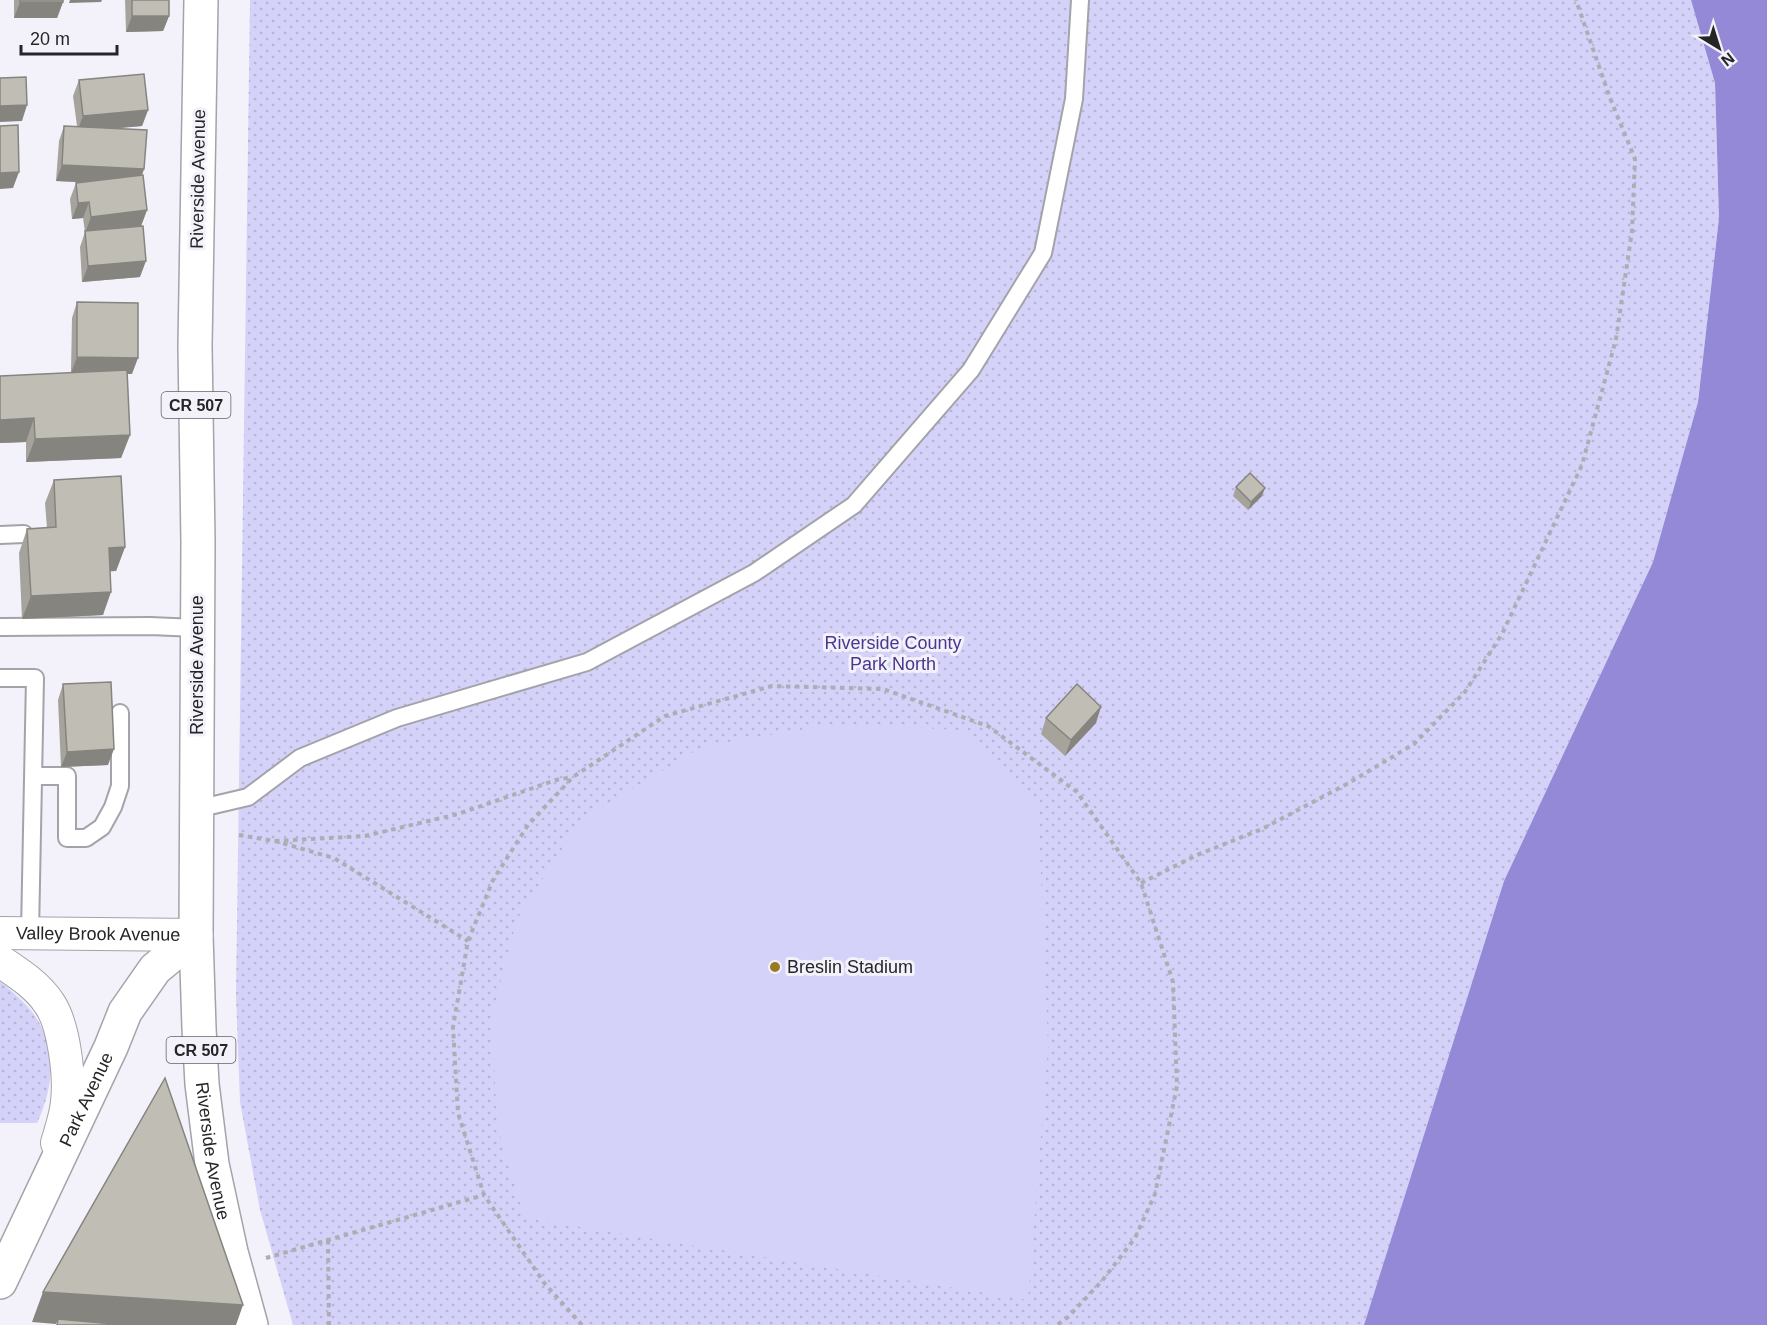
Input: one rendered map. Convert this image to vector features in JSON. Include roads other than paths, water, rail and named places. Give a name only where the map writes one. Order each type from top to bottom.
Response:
[{"type":"main road","name":"Riverside Avenue","points":[[201,0],[195,346],[196,935],[202,1084],[212,1164],[235,1267],[251,1325]]},
{"type":"main road","name":"Park Avenue","points":[[0,1282],[111,1047],[125,1012],[156,969],[196,935]]},
{"type":"street","name":"Valley Brook Avenue","points":[[15,933],[196,935]]},
{"type":"street","points":[[0,961],[25,977],[50,1003],[57,1018],[66,1052],[68,1102],[49,1176]]},
{"type":"lane","points":[[197,809],[248,797],[300,758],[397,718],[587,662],[754,573],[854,506],[971,370],[1043,253],[1074,99],[1080,0]]},
{"type":"lane","points":[[0,535],[24,534]]},
{"type":"lane","points":[[0,627],[197,628]]},
{"type":"lane","points":[[0,678],[35,678],[34,776],[15,933]]},
{"type":"lane","points":[[34,776],[67,776],[68,838],[86,838],[102,827],[113,807],[120,786],[120,714]]},
{"type":"place","name":"Breslin Stadium","points":[[775,967]]},
{"type":"park label","name":"Riverside County Park North","points":[[893,653]]}]
